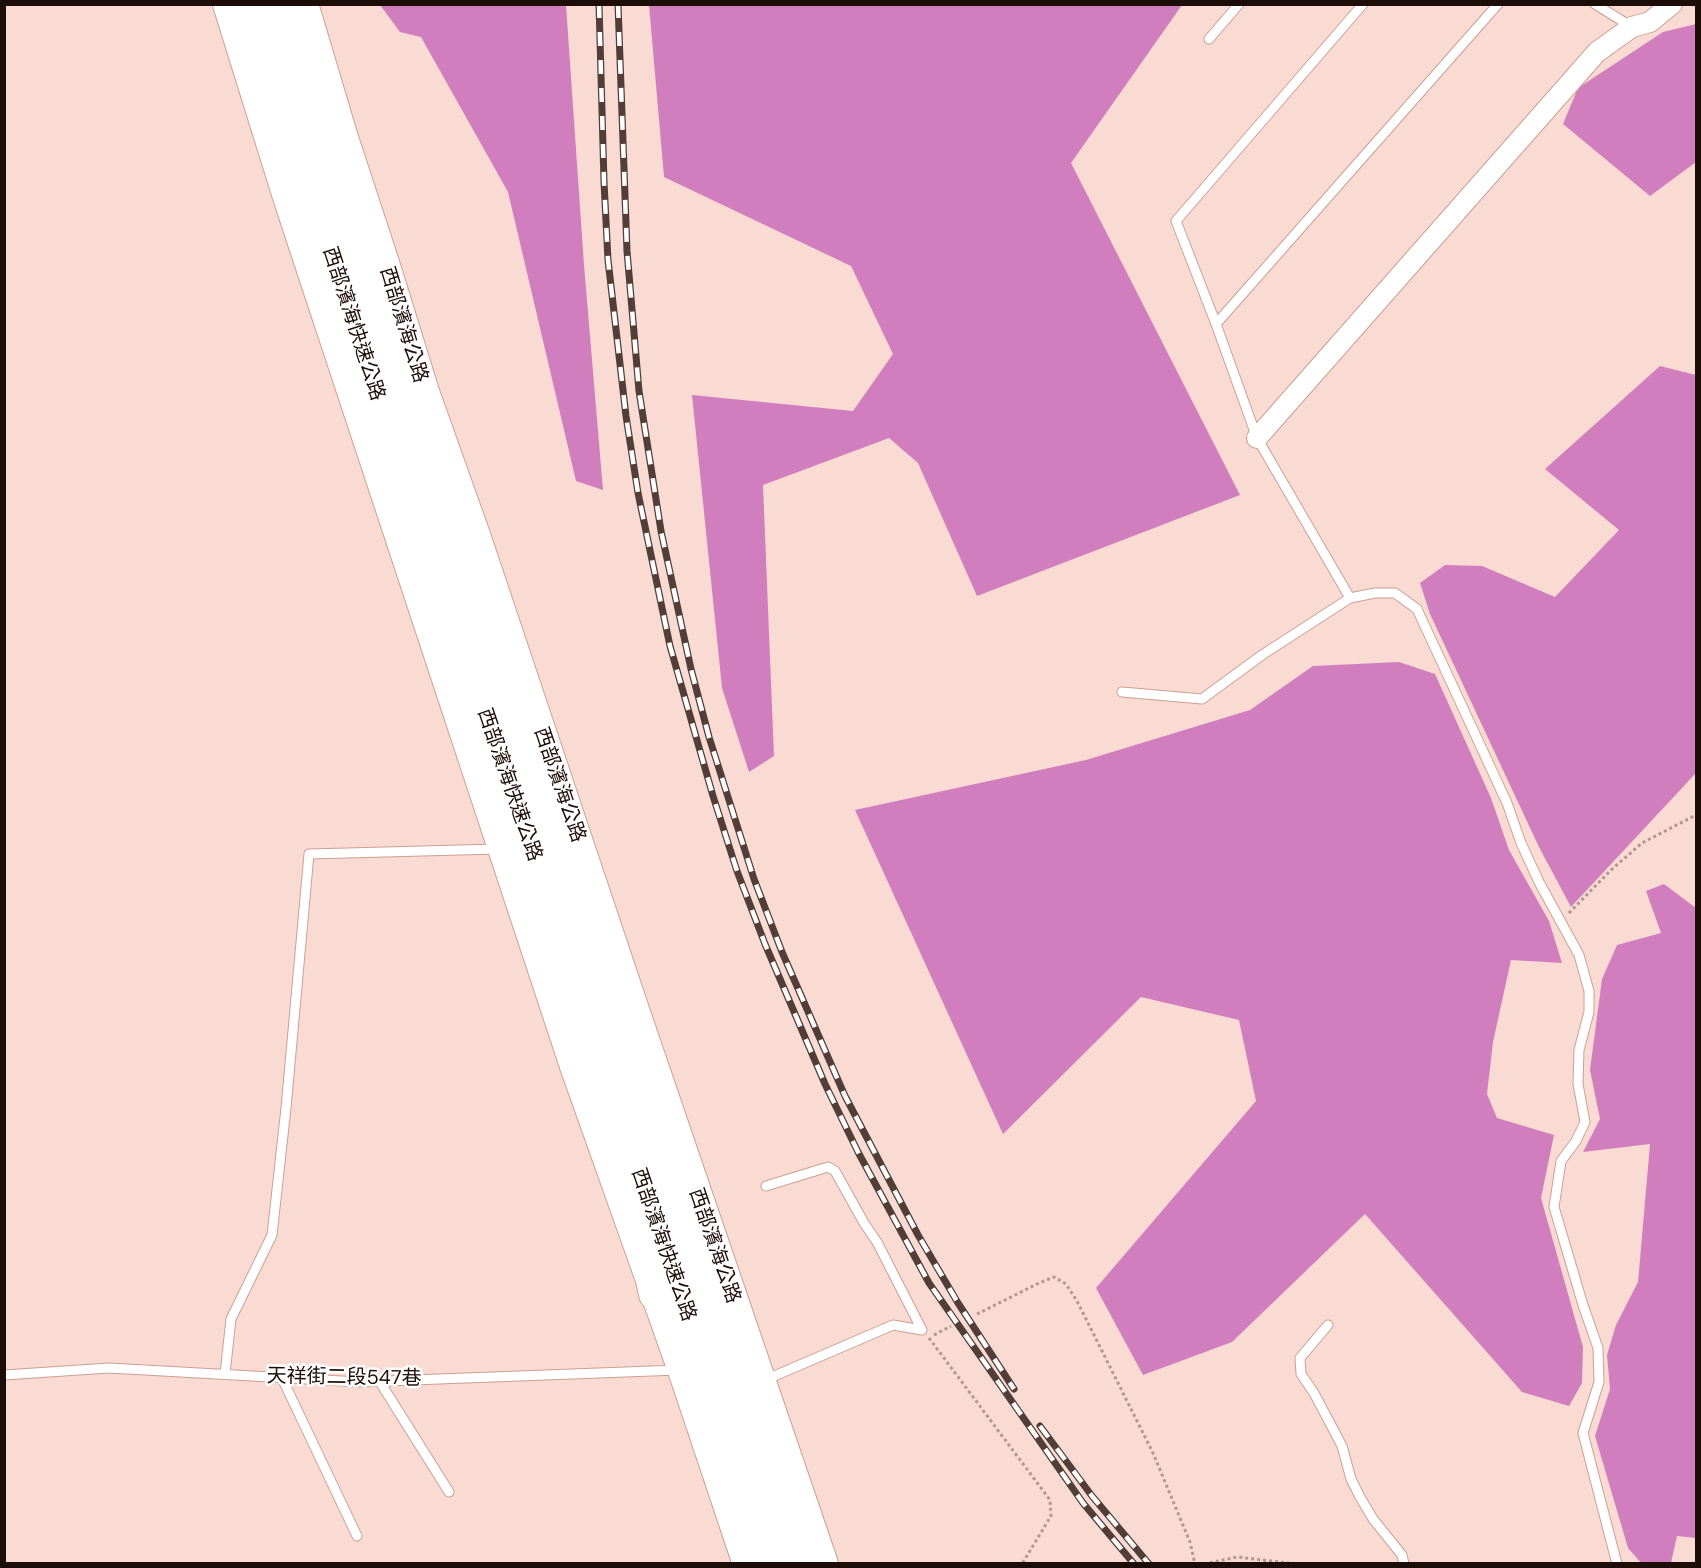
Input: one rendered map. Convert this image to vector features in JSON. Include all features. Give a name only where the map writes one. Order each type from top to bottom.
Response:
[{"type":"highway","name":"西部濱海快速公路","points":[[250,4],[382,412],[501,759],[621,1126],[672,1264],[772,1563]]},
{"type":"highway","name":"西部濱海快速公路","points":[[278,4],[326,162],[493,668],[799,1563]]},
{"type":"highway","points":[[424,392],[493,668]]},
{"type":"highway","points":[[621,1126],[655,1294]]},
{"type":"main road","points":[[228,4],[290,200],[575,1066],[683,1370],[748,1563]]},
{"type":"main road","name":"西部濱海公路","points":[[303,4],[424,392],[476,538],[823,1563]]},
{"type":"street","points":[[1257,438],[1597,52],[1632,27],[1650,22],[1672,4]]},
{"type":"lane","points":[[1209,39],[1239,4]]},
{"type":"lane","points":[[1350,598],[1257,438],[1176,221],[1363,4]]},
{"type":"lane","points":[[1216,324],[1498,4]]},
{"type":"lane","points":[[1595,4],[1632,27]]},
{"type":"lane","points":[[1122,692],[1202,699],[1262,655],[1350,598],[1375,593],[1395,593],[1417,609],[1506,803],[1539,882],[1579,955],[1589,991],[1589,1012],[1578,1061],[1578,1084],[1585,1122],[1576,1141],[1561,1161],[1554,1207],[1598,1348],[1599,1382],[1583,1433],[1617,1563]]},
{"type":"lane","points":[[225,1374],[231,1320],[272,1235],[309,854],[504,849]]},
{"type":"lane","points":[[761,1382],[892,1325],[922,1330],[877,1242],[835,1171],[828,1167],[766,1186]]},
{"type":"lane","points":[[1328,1325],[1300,1358],[1301,1374],[1314,1393],[1342,1446],[1351,1479],[1360,1497],[1373,1519],[1402,1556],[1404,1563]]},
{"type":"lane","name":"天祥街二段547巷","points":[[4,1375],[109,1368],[380,1382],[683,1370]]},
{"type":"lane","points":[[282,1378],[357,1536]]},
{"type":"lane","points":[[380,1382],[449,1492]]},
{"type":"path","points":[[1562,921],[1611,870],[1642,843],[1696,815]]},
{"type":"path","points":[[977,1314],[1054,1277],[1066,1284],[1077,1301],[1153,1453],[1190,1542],[1195,1563]]},
{"type":"path","points":[[951,1326],[929,1338],[1050,1500],[1051,1516],[1022,1563]]},
{"type":"path","points":[[1204,1563],[1237,1557],[1297,1563]]},
{"type":"shaded area","points":[[380,5],[566,5],[584,265],[603,490],[576,481],[508,192],[421,37],[400,32]]},
{"type":"shaded area","points":[[649,5],[1182,5],[1071,163],[1240,495],[977,596],[918,463],[889,438],[763,485],[774,756],[749,772],[722,688],[692,395],[853,411],[893,354],[851,266],[664,177]]},
{"type":"shaded area","points":[[1696,24],[1696,162],[1650,196],[1563,124],[1578,88],[1663,32]]},
{"type":"shaded area","points":[[1660,366],[1696,375],[1696,773],[1571,907],[1539,847],[1430,614],[1420,583],[1445,565],[1482,566],[1555,597],[1619,530],[1545,469]]},
{"type":"shaded area","points":[[1399,662],[1435,674],[1491,798],[1509,850],[1549,921],[1562,963],[1511,960],[1493,1042],[1487,1094],[1497,1118],[1554,1135],[1541,1198],[1583,1347],[1582,1383],[1569,1406],[1522,1392],[1365,1214],[1232,1342],[1143,1375],[1096,1288],[1256,1101],[1239,1020],[1141,997],[1003,1134],[855,810],[1086,760],[1250,710],[1313,666]]},
{"type":"shaded area","points":[[1664,884],[1696,908],[1696,1538],[1677,1536],[1671,1563],[1642,1564],[1628,1548],[1595,1436],[1610,1389],[1607,1355],[1616,1325],[1638,1282],[1650,1144],[1583,1152],[1600,1119],[1590,1070],[1602,979],[1617,945],[1661,933],[1646,891]]},
{"type":"railway","points":[[599,4],[608,260],[626,416],[638,493],[670,646],[737,871],[765,944],[825,1084],[858,1152],[929,1283],[1083,1503],[1134,1564]]},
{"type":"railway","points":[[618,4],[627,251],[639,391],[661,531],[691,669],[709,737],[754,879],[782,952],[845,1096],[918,1235],[958,1303],[1014,1389]]},
{"type":"railway","points":[[1040,1426],[1092,1496],[1149,1564]]}]
